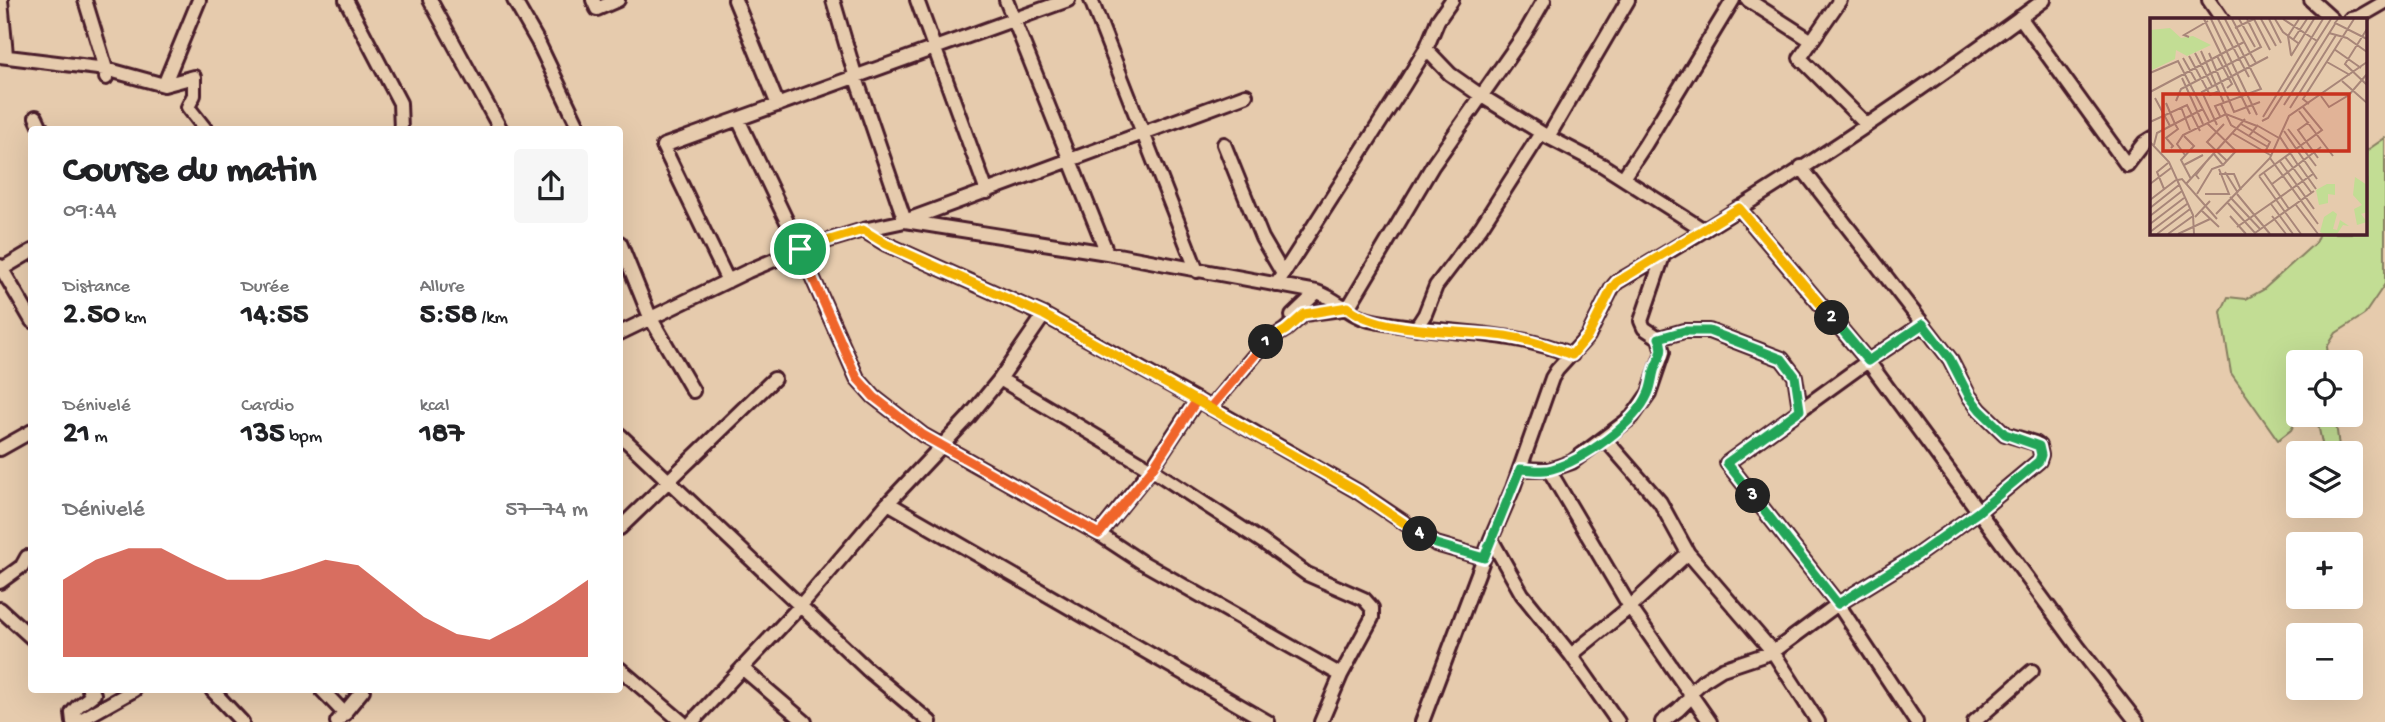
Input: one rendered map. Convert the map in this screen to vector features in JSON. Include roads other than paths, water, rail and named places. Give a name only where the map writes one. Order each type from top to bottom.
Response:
[{"type":"street","points":[[1,0],[3,55],[164,85],[194,77],[194,95],[188,107],[203,126]]},
{"type":"street","points":[[85,0],[106,74]]},
{"type":"street","points":[[164,85],[199,0]]},
{"type":"street","points":[[346,0],[400,103],[401,126]]},
{"type":"street","points":[[430,0],[499,126]]},
{"type":"street","points":[[514,0],[538,42],[578,126]]},
{"type":"street","points":[[593,0],[597,9],[618,0]]},
{"type":"street","points":[[736,0],[778,105]]},
{"type":"street","points":[[833,0],[856,78],[905,220]]},
{"type":"street","points":[[917,0],[987,192]]},
{"type":"street","points":[[1006,0],[1107,253]]},
{"type":"street","points":[[728,281],[663,146],[1068,0]]},
{"type":"street","points":[[1091,0],[1197,271]]},
{"type":"street","points":[[1280,280],[1426,49],[1438,20],[1452,0]]},
{"type":"street","points":[[1348,307],[1433,164],[1524,35],[1544,0]]},
{"type":"street","points":[[1416,328],[1425,314],[1436,286],[1545,135],[1628,0]]},
{"type":"street","points":[[1623,178],[1646,145],[1733,0]]},
{"type":"street","points":[[1748,0],[1812,41]]},
{"type":"street","points":[[1840,0],[1800,58],[1866,124]]},
{"type":"street","points":[[1422,722],[1490,539],[1520,469],[1552,378],[1588,336],[1617,282],[1739,208],[1866,124],[2044,0]]},
{"type":"street","points":[[2209,0],[2221,18]]},
{"type":"street","points":[[2311,0],[2331,18]]},
{"type":"street","points":[[2354,18],[2385,2]]},
{"type":"street","points":[[2020,18],[2127,165],[2150,139]]},
{"type":"street","points":[[1426,49],[1450,74],[1480,95],[1623,178],[1704,230]]},
{"type":"street","points":[[623,331],[800,249],[905,220],[987,192],[1245,95]]},
{"type":"street","points":[[36,117],[39,126]]},
{"type":"street","points":[[738,118],[857,378],[874,397],[923,435],[1341,675]]},
{"type":"street","points":[[1224,144],[1280,280]]},
{"type":"street","points":[[1662,722],[1689,699],[1690,693],[1703,681],[1722,669],[1773,652],[1838,604],[1916,556],[1978,512],[2039,461],[2040,450],[2035,443],[2005,434],[1980,410],[1969,396],[1950,359],[1801,167]]},
{"type":"street","points":[[1739,208],[1868,361],[2079,649],[2137,722]]},
{"type":"street","points":[[905,220],[1107,253],[1197,271],[1280,280],[1317,292],[1348,307],[1363,318],[1416,328],[1506,336],[1572,355]]},
{"type":"street","points":[[863,230],[886,244],[1044,315],[1357,491],[1436,544],[1484,558]]},
{"type":"street","points":[[623,250],[650,317],[693,391]]},
{"type":"street","points":[[28,253],[1,269],[28,314]]},
{"type":"street","points":[[1520,469],[1549,470],[1572,462],[1632,417],[1648,393],[1663,352],[1659,338],[1644,328],[1641,321],[1663,256]]},
{"type":"street","points":[[1210,408],[1266,342],[1317,292]]},
{"type":"street","points":[[1266,342],[1286,330],[1304,314],[1348,307]]},
{"type":"street","points":[[692,722],[801,605],[888,503],[943,445],[1000,379],[1044,315]]},
{"type":"street","points":[[1916,722],[1838,604],[1727,463],[1923,324]]},
{"type":"street","points":[[1659,338],[1684,331],[1709,331],[1782,359],[1795,376],[1800,410]]},
{"type":"street","points":[[623,525],[774,379]]},
{"type":"street","points":[[1000,379],[1152,469],[1307,574],[1364,599],[1371,608],[1372,618],[1341,675],[1321,722]]},
{"type":"street","points":[[1099,534],[1152,469],[1197,400]]},
{"type":"street","points":[[0,449],[28,433]]},
{"type":"street","points":[[623,438],[868,670],[930,722]]},
{"type":"street","points":[[1605,439],[1660,502],[1688,553],[1773,652],[1818,722]]},
{"type":"street","points":[[1549,470],[1630,607],[1710,722]]},
{"type":"street","points":[[888,503],[1268,722]]},
{"type":"street","points":[[1490,539],[1522,594],[1571,655],[1618,722]]},
{"type":"street","points":[[1571,655],[1630,607],[1688,553]]},
{"type":"street","points":[[0,582],[28,560]]},
{"type":"street","points":[[0,609],[28,634]]},
{"type":"street","points":[[743,668],[805,722]]},
{"type":"street","points":[[1974,722],[2032,671]]},
{"type":"street","points":[[623,672],[682,722]]},
{"type":"street","points":[[92,693],[72,713],[75,722],[128,693]]},
{"type":"street","points":[[215,693],[243,722]]},
{"type":"street","points":[[324,693],[341,718],[361,693]]}]
